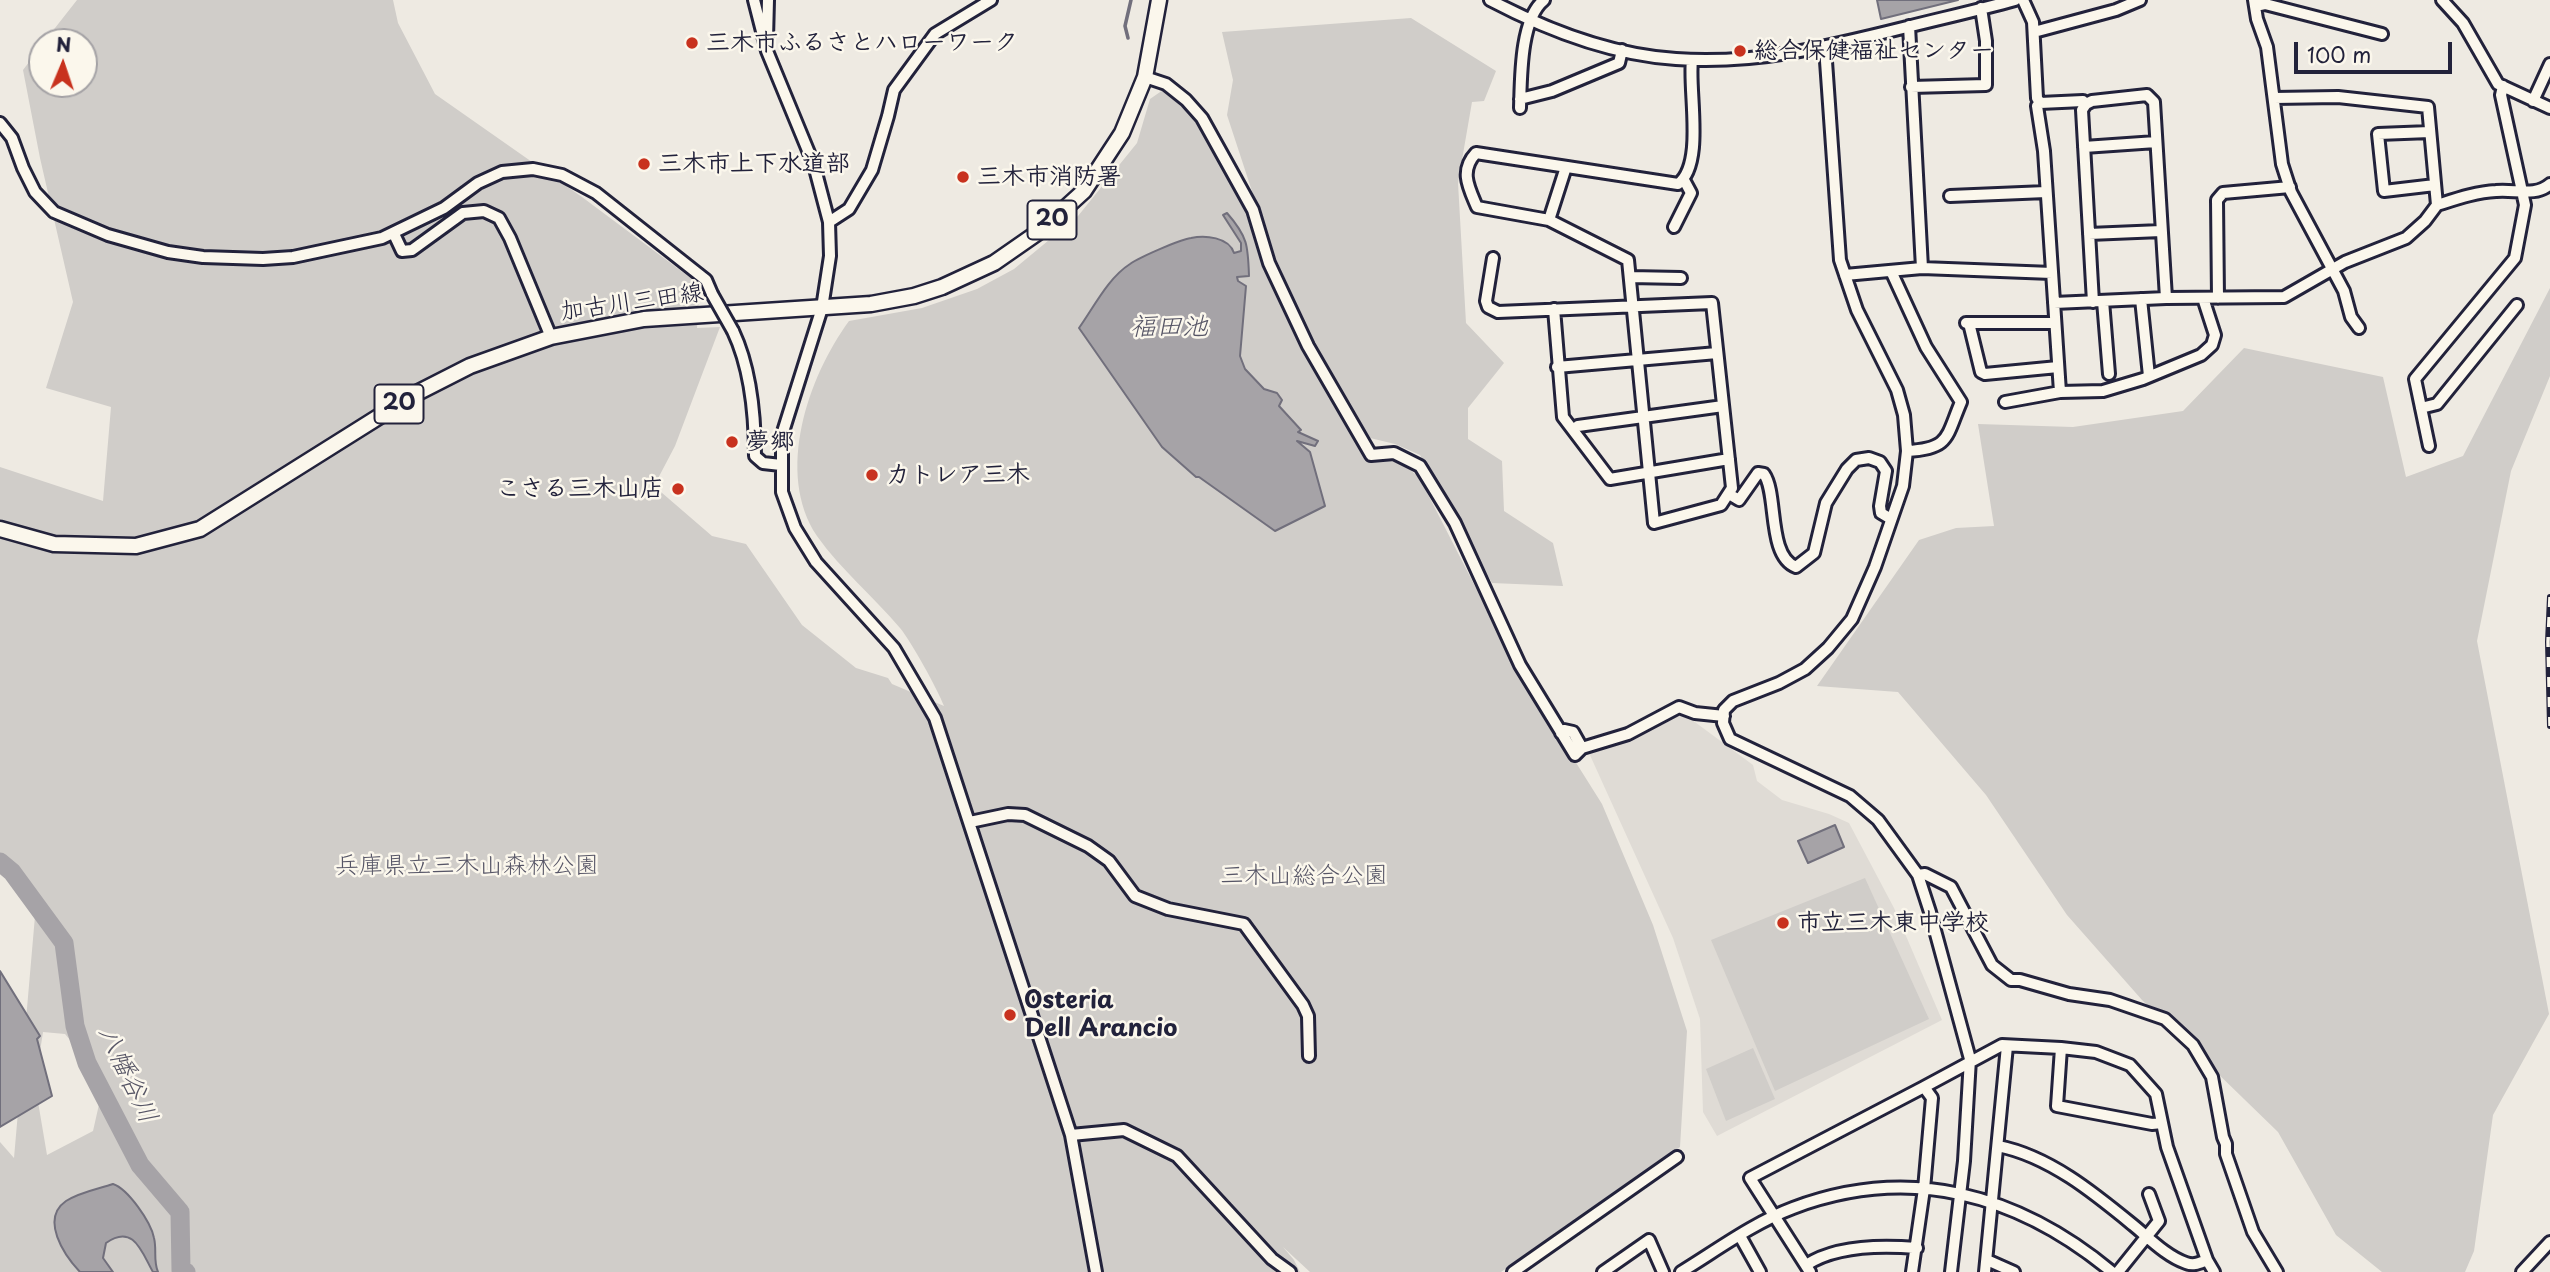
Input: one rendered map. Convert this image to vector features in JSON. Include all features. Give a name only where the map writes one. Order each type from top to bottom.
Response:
[{"type":"main road","name":"加古川三田線","points":[[0,529],[54,544],[136,546],[200,529],[415,394],[470,366],[551,337],[644,319],[871,304],[914,296],[942,287],[994,263],[1040,232],[1084,191],[1122,133],[1145,77],[1159,0]]},
{"type":"street","points":[[754,0],[767,51],[814,165],[829,222],[830,256],[822,308],[782,435],[782,492],[795,528],[816,562],[894,648],[935,718],[1071,1135],[1096,1272]]},
{"type":"street","points":[[767,51],[768,0]]},
{"type":"street","points":[[829,222],[849,209],[872,170],[894,90],[935,34],[991,0]]},
{"type":"street","points":[[1490,0],[1563,33],[1622,50],[1692,60],[1741,59],[1825,47],[2015,0]]},
{"type":"street","points":[[1544,0],[1539,4],[1526,32],[1520,103],[1619,63],[1622,50]]},
{"type":"street","points":[[2023,0],[2033,22],[2037,98],[2040,103]]},
{"type":"street","points":[[2034,32],[2116,10],[2140,0]]},
{"type":"street","points":[[2442,0],[2463,23],[2498,84],[2550,108]]},
{"type":"street","points":[[2359,328],[2351,317],[2344,292],[2290,187],[2278,140],[2267,47],[2257,19],[2255,3],[2382,34]]},
{"type":"street","points":[[1911,87],[1986,85],[1986,41],[1981,8]]},
{"type":"street","points":[[1909,26],[1922,268]]},
{"type":"street","points":[[1825,47],[1840,260],[1857,310],[1897,390],[1907,450],[1903,486],[1875,568],[1852,620],[1828,648],[1805,668],[1779,683],[1733,701],[1724,710],[1723,723],[1730,739],[1850,796],[1878,820],[1918,875],[1970,1062],[1969,1098],[1951,1272]]},
{"type":"street","points":[[1674,227],[1691,193],[1684,180],[1694,138],[1695,109],[1689,78],[1692,60]]},
{"type":"street","points":[[2533,101],[2550,64]]},
{"type":"street","points":[[1145,77],[1166,84],[1186,100],[1202,118],[1253,210],[1269,263],[1308,346],[1371,455],[1394,453],[1420,466],[1454,523],[1520,665],[1575,755],[1581,748],[1628,734],[1679,707],[1695,713],[1724,716]]},
{"type":"street","points":[[2429,446],[2415,379],[2515,258],[2525,205],[2501,95],[2503,86]]},
{"type":"street","points":[[2109,374],[2089,234],[2082,110],[2092,101],[2147,95],[2154,102],[2166,298]]},
{"type":"street","points":[[2274,98],[2338,97],[2428,107],[2437,205]]},
{"type":"street","points":[[2040,103],[2083,101],[2086,104]]},
{"type":"street","points":[[2040,103],[2037,106],[2044,151],[2060,392]]},
{"type":"street","points":[[0,123],[12,138],[35,192],[54,212],[108,235],[168,252],[227,258],[293,257],[394,234],[444,208],[478,183],[502,172],[533,169],[562,175],[596,194],[706,280],[742,349],[755,422],[755,456],[763,463],[781,465]]},
{"type":"street","points":[[2430,132],[2378,134],[2384,191],[2435,185]]},
{"type":"street","points":[[2084,147],[2156,142]]},
{"type":"street","points":[[1493,258],[1486,301],[1488,307],[1498,312],[1554,309],[1633,306],[1712,303],[1732,488],[1721,505],[1654,523],[1644,417],[1633,306],[1628,260],[1549,220],[1477,207],[1466,176],[1468,161],[1476,153],[1678,184],[1684,180]]},
{"type":"street","points":[[1549,220],[1566,167]]},
{"type":"street","points":[[2054,303],[2284,297],[2345,262],[2406,238],[2425,221],[2437,205],[2477,193],[2498,190],[2536,191],[2550,184]]},
{"type":"street","points":[[2218,298],[2217,200],[2223,193],[2290,187]]},
{"type":"street","points":[[1950,196],[2046,192]]},
{"type":"street","points":[[394,234],[402,251],[412,250],[463,213],[484,211],[499,218],[551,337]]},
{"type":"street","points":[[2089,234],[2161,231]]},
{"type":"street","points":[[1845,275],[1853,272],[1922,268],[2052,273]]},
{"type":"street","points":[[1891,271],[1926,347],[1961,402],[1945,441],[1933,448],[1907,450]]},
{"type":"street","points":[[1630,277],[1681,278]]},
{"type":"street","points":[[2005,402],[2060,392],[2103,391],[2150,376],[2201,355],[2212,345],[2215,335],[2203,298]]},
{"type":"street","points":[[2141,299],[2150,376]]},
{"type":"street","points":[[2421,408],[2437,404],[2517,305]]},
{"type":"street","points":[[1554,309],[1563,417],[1610,478],[1729,460]]},
{"type":"street","points":[[2055,323],[1968,323],[1981,372],[1985,374],[2058,367]]},
{"type":"street","points":[[1557,367],[1717,353]]},
{"type":"street","points":[[1573,430],[1578,426],[1723,406]]},
{"type":"street","points":[[1730,494],[1739,500],[1758,473],[1764,474],[1769,480],[1773,522],[1785,560],[1796,567],[1814,553],[1826,503],[1847,469],[1856,460],[1869,458],[1880,462],[1886,471],[1880,506],[1881,513],[1891,519]]},
{"type":"street","points":[[970,822],[1008,814],[1025,815],[1088,846],[1109,861],[1135,896],[1168,909],[1244,923],[1303,1005],[1308,1016],[1309,1056]]},
{"type":"street","points":[[1918,875],[1925,874],[1951,887],[1992,965],[2011,980],[2020,980],[2069,995],[2110,1000],[2165,1019],[2193,1045],[2212,1077],[2226,1154],[2253,1232],[2277,1272]]},
{"type":"street","points":[[1917,1248],[1892,1246],[1850,1249],[1813,1260],[1808,1268],[1750,1178],[2002,1045],[2061,1048],[2096,1052],[2130,1065],[2156,1094],[2167,1147],[2207,1261],[2214,1272]]},
{"type":"street","points":[[1984,1272],[2007,1046]]},
{"type":"street","points":[[2061,1048],[2057,1106],[2152,1124],[2162,1123]]},
{"type":"street","points":[[1912,1272],[1924,1189],[1932,1098],[1924,1087]]},
{"type":"street","points":[[1071,1135],[1124,1130],[1177,1156],[1276,1268],[1290,1272]]},
{"type":"street","points":[[1998,1146],[2011,1149],[2063,1173],[2098,1196],[2171,1255],[2187,1264],[2207,1261]]},
{"type":"street","points":[[1513,1272],[1676,1157]]},
{"type":"street","points":[[1681,1272],[1773,1217],[1831,1196],[1864,1189],[1895,1187],[1960,1193],[2023,1213],[2058,1231],[2112,1272]]},
{"type":"street","points":[[2118,1272],[2159,1222],[2149,1194]]},
{"type":"street","points":[[1740,1236],[1760,1272]]},
{"type":"street","points":[[1603,1272],[1648,1240],[1663,1272]]},
{"type":"street","points":[[2522,1272],[2550,1242]]},
{"type":"street","points":[[1987,1260],[2014,1272]]},
{"type":"shaded area","name":"市立三木東中学校","points":[[1684,714],[1753,765],[1757,781],[1782,800],[1849,823],[1894,908],[1942,1020],[1717,1136],[1703,1112],[1700,1019],[1673,938],[1589,753]]},
{"type":"green space","points":[[77,0],[393,0],[398,23],[435,94],[582,197],[700,285],[697,328],[720,327],[675,446],[654,486],[712,536],[746,544],[802,625],[856,668],[888,678],[892,684],[944,706],[905,634],[826,548],[805,511],[799,484],[798,455],[810,397],[821,369],[849,321],[922,308],[977,289],[1014,269],[1078,216],[1137,143],[1150,99],[1163,90],[1200,124],[1254,226],[1268,274],[1305,352],[1368,458],[1395,458],[1419,477],[1519,672],[1602,804],[1653,925],[1687,1031],[1680,1147],[1501,1272],[1310,1272],[1283,1247],[1300,1272],[0,1272],[0,1142],[14,1158],[37,893],[0,854],[0,467],[103,501],[111,407],[46,388],[73,302],[28,98],[98,98],[98,28],[55,28]],"holes":[[[43,1032],[65,1034],[82,1054],[100,1100],[93,1131],[47,1155],[35,1084]]]},
{"type":"green space","points":[[1411,18],[1496,71],[1484,101],[1472,102],[1458,183],[1466,323],[1504,363],[1468,408],[1468,439],[1502,461],[1504,511],[1553,543],[1563,586],[1492,583],[1420,455],[1395,444],[1370,438],[1314,344],[1269,243],[1227,115],[1233,80],[1222,32]]},
{"type":"green space","points":[[28,63],[28,96],[23,70]]},
{"type":"green space","points":[[2550,288],[2550,376],[2511,471],[2477,641],[2549,1014],[2493,1115],[2474,1251],[2465,1272],[2382,1272],[2336,1235],[2278,1132],[2142,1000],[2067,915],[1986,795],[1898,692],[1817,686],[1919,540],[1956,528],[1994,526],[1978,424],[2073,427],[2183,411],[2244,348],[2383,377],[2406,477],[2463,456]]},
{"type":"green space","points":[[1865,878],[1929,1019],[1775,1091],[1711,940]]},
{"type":"green space","points":[[1753,1048],[1775,1099],[1726,1121],[1706,1069]]},
{"type":"water","points":[[1877,0],[1958,0],[1881,19]]},
{"type":"water","name":"福田池","points":[[1227,213],[1246,242],[1248,257],[1249,276],[1237,277],[1238,281],[1246,286],[1240,356],[1245,369],[1264,389],[1277,393],[1282,400],[1279,406],[1301,430],[1298,432],[1318,441],[1315,446],[1297,441],[1310,452],[1325,506],[1275,531],[1196,477],[1162,447],[1079,328],[1115,277],[1130,264],[1151,253],[1197,237],[1216,238],[1227,243],[1234,253],[1241,251],[1241,243],[1223,215]]},
{"type":"water","points":[[1835,825],[1844,847],[1808,863],[1798,841]]},
{"type":"water","points":[[0,971],[40,1036],[37,1039],[52,1096],[0,1127]]},
{"type":"water","points":[[113,1184],[132,1199],[152,1231],[158,1272],[153,1272],[136,1243],[124,1236],[106,1243],[103,1258],[113,1272],[80,1272],[62,1247],[55,1227],[58,1209],[77,1195]]},
{"type":"waterway","points":[[1128,38],[1125,26],[1131,0]]},
{"type":"waterway","name":"八幡谷川","points":[[0,862],[12,872],[64,943],[75,1026],[87,1063],[140,1165],[180,1212],[181,1270],[186,1272]]},
{"type":"railway","points":[[2550,597],[2550,726]]},
{"type":"place","name":"三木市ふるさとハローワーク","points":[[692,43]]},
{"type":"place","name":"総合保健福祉センター","points":[[1740,51]]},
{"type":"place","name":"三木市上下水道部","points":[[644,164]]},
{"type":"place","name":"三木市消防署","points":[[963,177]]},
{"type":"place","name":"夢郷","points":[[732,442]]},
{"type":"place","name":"カトレア三木","points":[[872,475]]},
{"type":"place","name":"こさる三木山店","points":[[678,489]]},
{"type":"place","name":"市立三木東中学校","points":[[1783,923]]},
{"type":"place","name":"Osteria Dell Arancio","points":[[1010,1015]]},
{"type":"park label","name":"兵庫県立三木山森林公園","points":[[467,866]]},
{"type":"park label","name":"三木山総合公園","points":[[1304,876]]}]
